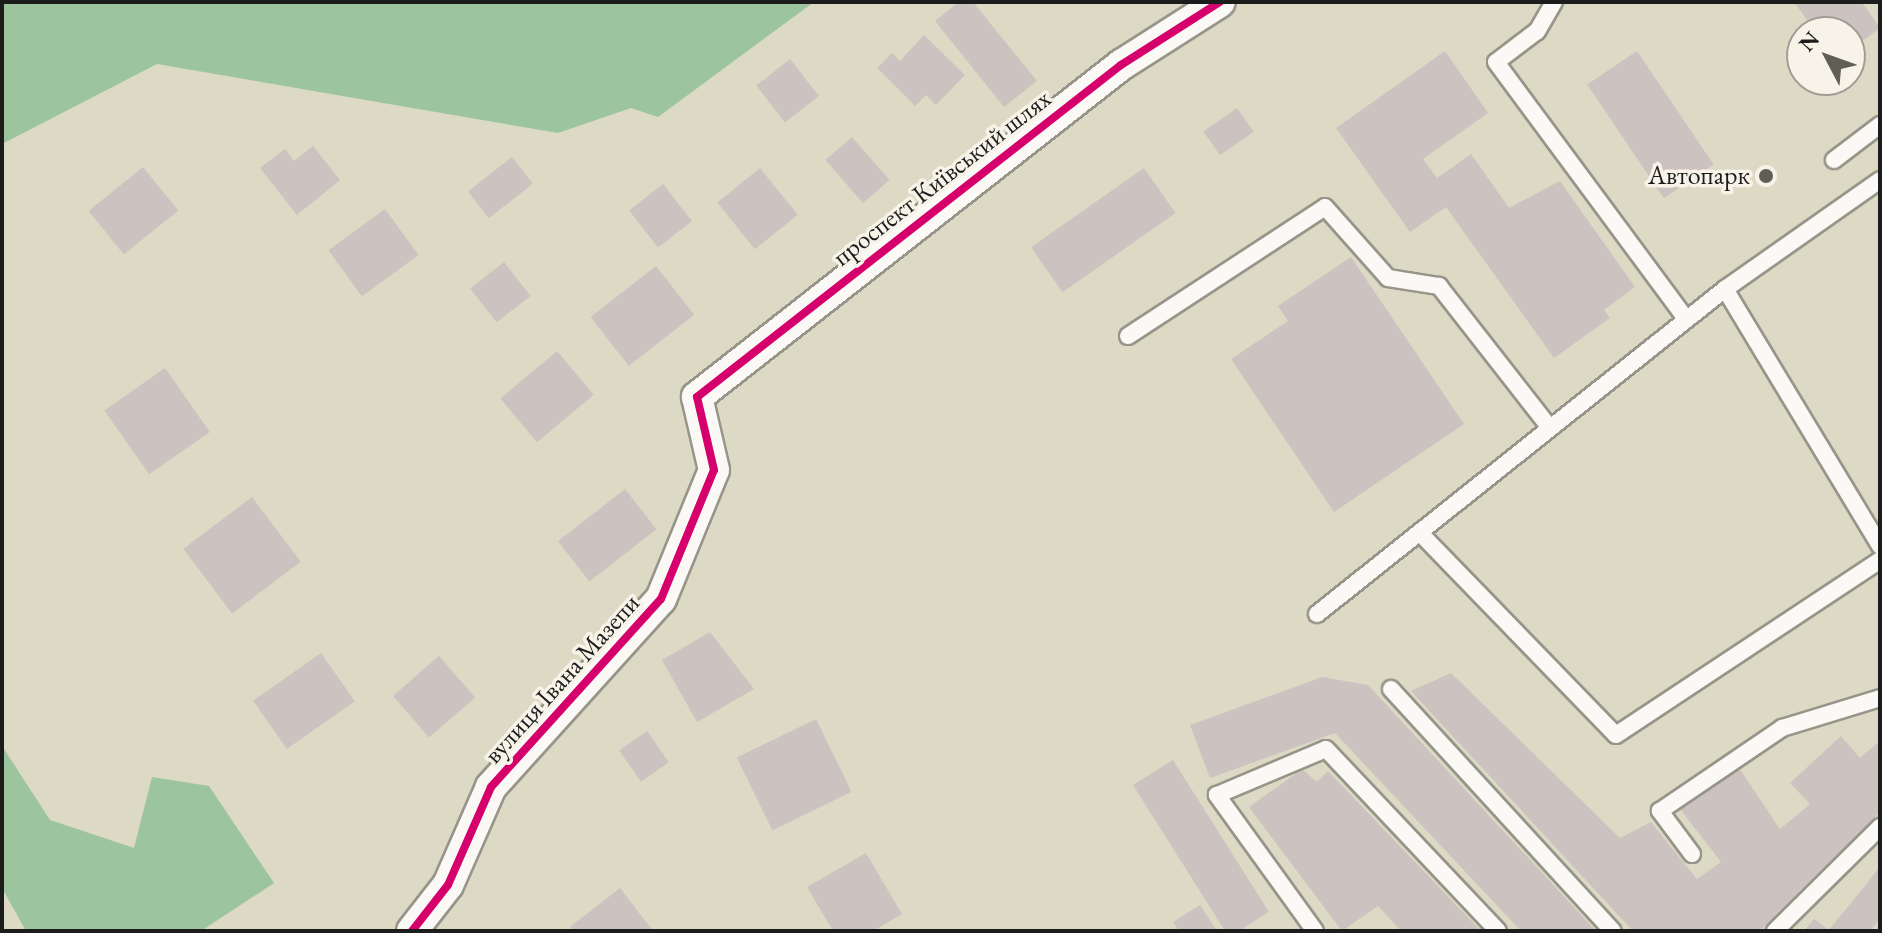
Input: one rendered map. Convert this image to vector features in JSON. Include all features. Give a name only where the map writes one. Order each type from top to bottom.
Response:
[{"type":"street","name":"проспект Київський шлях","points":[[697,397],[1121,65],[1220,2]]},
{"type":"street","name":"вулиця Івана Мазепи","points":[[412,931],[448,885],[491,787],[661,599],[714,470],[697,397]]},
{"type":"lane","points":[[1554,2],[1537,31],[1496,62],[1686,319]]},
{"type":"lane","points":[[1834,160],[1880,125]]},
{"type":"lane","points":[[1317,614],[1686,319],[1880,180]]},
{"type":"lane","points":[[1128,336],[1325,207],[1388,278],[1439,286],[1550,428]]},
{"type":"lane","points":[[1725,289],[1880,546]]},
{"type":"lane","points":[[1420,533],[1616,735],[1880,560]]},
{"type":"lane","points":[[1391,689],[1613,931]]},
{"type":"lane","points":[[1692,854],[1660,811],[1782,728],[1880,698]]},
{"type":"lane","points":[[1312,930],[1217,795],[1326,749],[1498,931]]},
{"type":"lane","points":[[1775,931],[1880,827]]},
{"type":"green space","points":[[2,2],[814,2],[658,117],[631,108],[558,133],[157,64],[2,144]]},
{"type":"green space","points":[[2,746],[50,820],[134,848],[152,777],[209,786],[274,883],[201,931],[26,931],[2,888]]},
{"type":"building","points":[[958,2],[973,2],[1037,81],[1004,107],[935,21]]},
{"type":"building","points":[[1794,2],[1862,2],[1880,28],[1866,38],[1866,16],[1804,16]]},
{"type":"building","points":[[924,35],[965,75],[936,105],[926,95],[915,106],[877,68],[892,53],[900,61]]},
{"type":"building","points":[[1445,51],[1488,113],[1423,159],[1437,178],[1471,154],[1509,208],[1560,181],[1635,287],[1604,310],[1610,318],[1554,358],[1446,207],[1410,232],[1336,128]]},
{"type":"building","points":[[1637,51],[1714,165],[1664,198],[1587,85]]},
{"type":"building","points":[[790,59],[819,96],[785,123],[756,85]]},
{"type":"building","points":[[1237,108],[1254,132],[1220,155],[1203,132]]},
{"type":"building","points":[[852,137],[889,180],[863,203],[826,160]]},
{"type":"building","points":[[313,146],[340,180],[297,215],[260,168],[285,149],[294,161]]},
{"type":"building","points":[[512,157],[533,184],[489,218],[468,191]]},
{"type":"building","points":[[143,167],[178,211],[124,255],[89,211]]},
{"type":"building","points":[[760,168],[798,215],[755,249],[717,203]]},
{"type":"building","points":[[1144,168],[1176,213],[1063,292],[1031,247]]},
{"type":"building","points":[[663,184],[692,221],[658,248],[629,210]]},
{"type":"building","points":[[385,209],[419,255],[362,296],[328,250]]},
{"type":"building","points":[[1351,257],[1464,424],[1334,512],[1231,359],[1288,321],[1278,306]]},
{"type":"building","points":[[504,262],[530,296],[497,322],[470,288]]},
{"type":"building","points":[[656,266],[694,315],[629,366],[591,317]]},
{"type":"building","points":[[557,351],[594,395],[537,442],[500,399]]},
{"type":"building","points":[[165,368],[210,432],[149,474],[104,410]]},
{"type":"building","points":[[625,489],[656,529],[589,582],[558,541]]},
{"type":"building","points":[[252,497],[301,562],[232,613],[183,549]]},
{"type":"building","points":[[710,632],[754,689],[697,722],[662,660]]},
{"type":"building","points":[[321,653],[355,701],[287,749],[253,701]]},
{"type":"building","points":[[439,656],[475,698],[429,738],[393,696]]},
{"type":"building","points":[[1451,673],[1620,838],[1651,822],[1697,879],[1721,862],[1680,809],[1739,768],[1780,829],[1810,804],[1790,783],[1841,736],[1860,758],[1880,741],[1880,812],[1759,931],[1633,931],[1411,691]]},
{"type":"building","points":[[1322,677],[1368,685],[1596,931],[1521,931],[1335,733],[1210,778],[1190,725]]},
{"type":"building","points":[[816,719],[852,792],[772,830],[737,758]]},
{"type":"building","points":[[647,731],[669,762],[641,782],[619,751]]},
{"type":"building","points":[[1173,760],[1269,912],[1239,931],[1225,931],[1133,785]]},
{"type":"building","points":[[1302,769],[1317,782],[1328,771],[1481,931],[1401,931],[1378,906],[1342,931],[1249,807]]},
{"type":"building","points":[[866,853],[902,914],[873,931],[833,931],[807,887]]},
{"type":"building","points":[[1880,867],[1880,919],[1870,931],[1804,931],[1814,919],[1829,930]]},
{"type":"building","points":[[620,888],[653,931],[573,931],[570,927]]},
{"type":"building","points":[[1200,905],[1217,931],[1179,931],[1173,922]]},
{"type":"cycle path","points":[[412,931],[448,885],[491,787],[661,599],[714,470],[697,397],[1121,65],[1220,2]]},
{"type":"place","name":"Автопарк","points":[[1766,176]]}]
